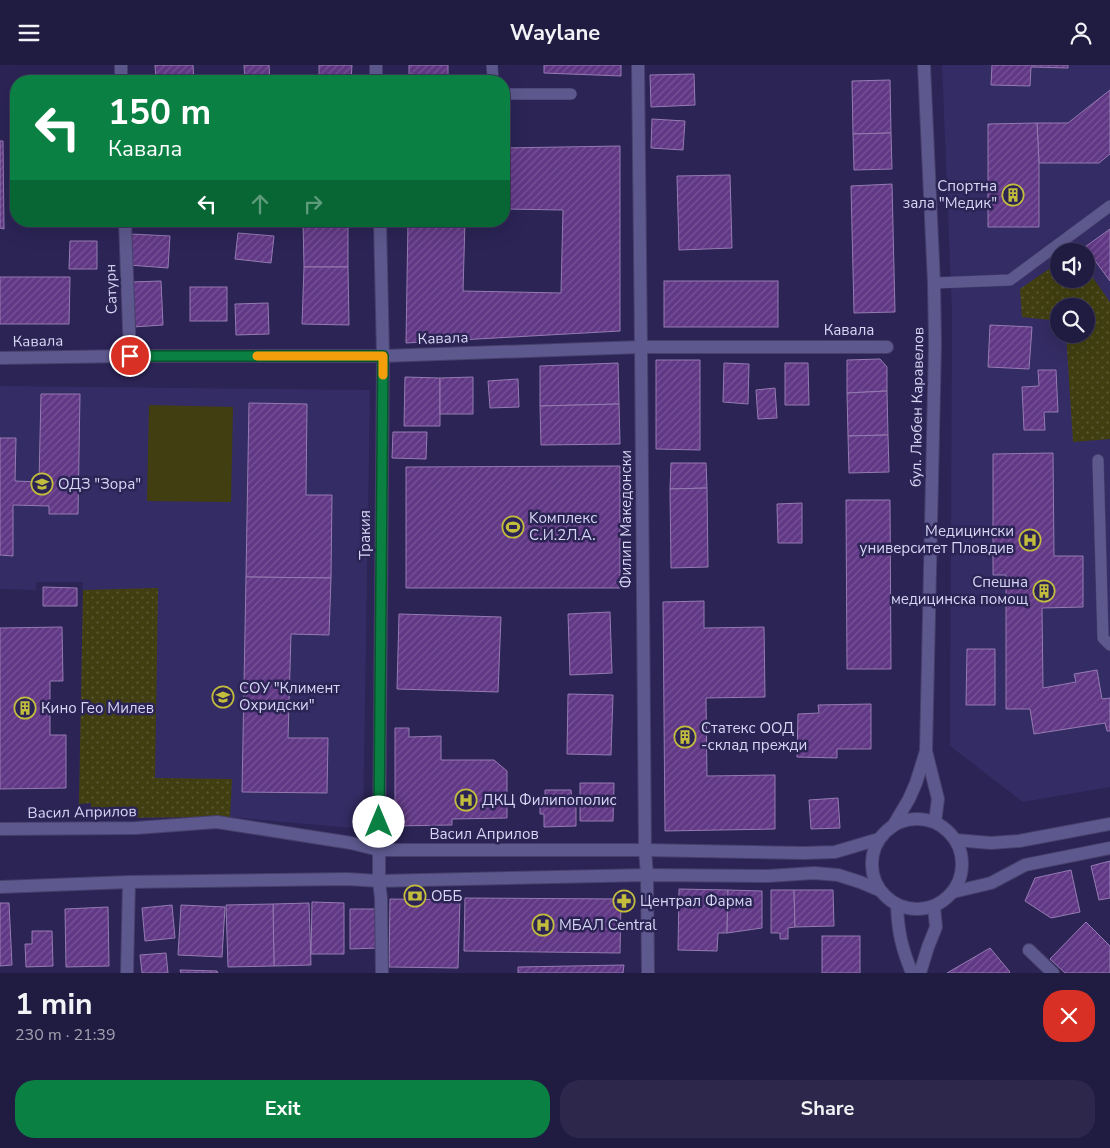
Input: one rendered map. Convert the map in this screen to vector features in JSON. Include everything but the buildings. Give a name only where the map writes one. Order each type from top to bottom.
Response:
[{"type":"street","name":"Филип Македонски","points":[[638,65],[645,850],[648,973]]},
{"type":"street","name":"бул. Любен Каравелов","points":[[924,65],[935,344],[926,751],[938,799],[935,822]]},
{"type":"street","name":"Сатурн","points":[[125,227],[130,356]]},
{"type":"street","name":"Тракия","points":[[379,881],[383,356],[380,227]]},
{"type":"street","name":"Кавала","points":[[0,358],[383,356],[641,347],[887,347]]},
{"type":"street","name":"бул. Любен Каравелов","points":[[893,826],[909,799],[926,751]]},
{"type":"street","points":[[921,819],[935,822],[947,830],[956,840],[963,861],[962,872],[953,892],[945,901],[934,907],[915,910],[897,906],[879,890],[872,873],[872,855],[879,839],[885,831],[906,820],[921,819]]},
{"type":"street","name":"Васил Априлов","points":[[0,829],[136,828],[217,822],[351,843],[378,850],[645,850],[804,853],[835,852],[879,839]]},
{"type":"street","points":[[956,840],[990,843],[1019,841],[1110,824]]},
{"type":"street","points":[[953,892],[992,883],[1025,865],[1110,848]]},
{"type":"street","points":[[0,887],[129,882],[337,879],[379,881],[647,875],[768,876],[814,873],[838,875],[879,890]]},
{"type":"street","points":[[379,881],[382,973]]},
{"type":"street","points":[[128,973],[129,882]]},
{"type":"street","points":[[897,906],[898,925],[904,953],[912,973]]},
{"type":"street","points":[[920,973],[936,927],[934,907]]},
{"type":"street","points":[[1029,950],[1053,973]]},
{"type":"lane","points":[[510,94],[571,94]]},
{"type":"lane","points":[[934,283],[1010,280],[1110,206]]},
{"type":"lane","points":[[1098,460],[1105,533],[1103,638],[1110,645]]},
{"type":"shaded area","name":"Медицински университет Пловдив","points":[[942,65],[1110,65],[1110,787],[1023,802],[950,746],[952,312]]},
{"type":"shaded area","points":[[1050,268],[1050,288],[1095,288],[1095,281],[1110,302],[1110,439],[1073,442],[1067,343],[1095,343],[1095,298],[1050,298],[1050,320],[1022,317],[1020,289]]},
{"type":"shaded area","name":"СОУ \"Климент Охридски\"","points":[[0,386],[370,390],[363,829],[230,817],[91,818],[91,803],[79,804],[83,582],[36,582],[36,590],[0,589]]},
{"type":"shaded area","points":[[149,405],[233,407],[231,502],[147,501]]},
{"type":"shaded area","points":[[158,588],[155,778],[232,779],[230,817],[91,818],[91,803],[79,804],[83,590]]},
{"type":"slow traffic","points":[[257,356],[383,356],[383,375]]},
{"type":"place","name":"Спортна зала \"Медик\"","points":[[1013,195]]},
{"type":"place","name":"ОДЗ \"Зора\"","points":[[42,484]]},
{"type":"place","name":"Kомплекс С.И.2Л.А.","points":[[513,527]]},
{"type":"place","name":"Медицински университет Пловдив","points":[[1030,540]]},
{"type":"place","name":"Спешна медицинска помощ","points":[[1044,591]]},
{"type":"place","name":"СОУ \"Климент Охридски\"","points":[[223,697]]},
{"type":"place","name":"Кино Гео Милев","points":[[25,708]]},
{"type":"place","name":"Статекс ООД -склад прежди","points":[[685,737]]},
{"type":"place","name":"ДКЦ Филипополис","points":[[466,800]]},
{"type":"place","name":"ОББ","points":[[415,896]]},
{"type":"place","name":"Централ Фарма","points":[[624,901]]},
{"type":"place","name":"МБАЛ Central","points":[[543,925]]},
{"type":"route","points":[[130,356],[383,356],[379,822]]}]
